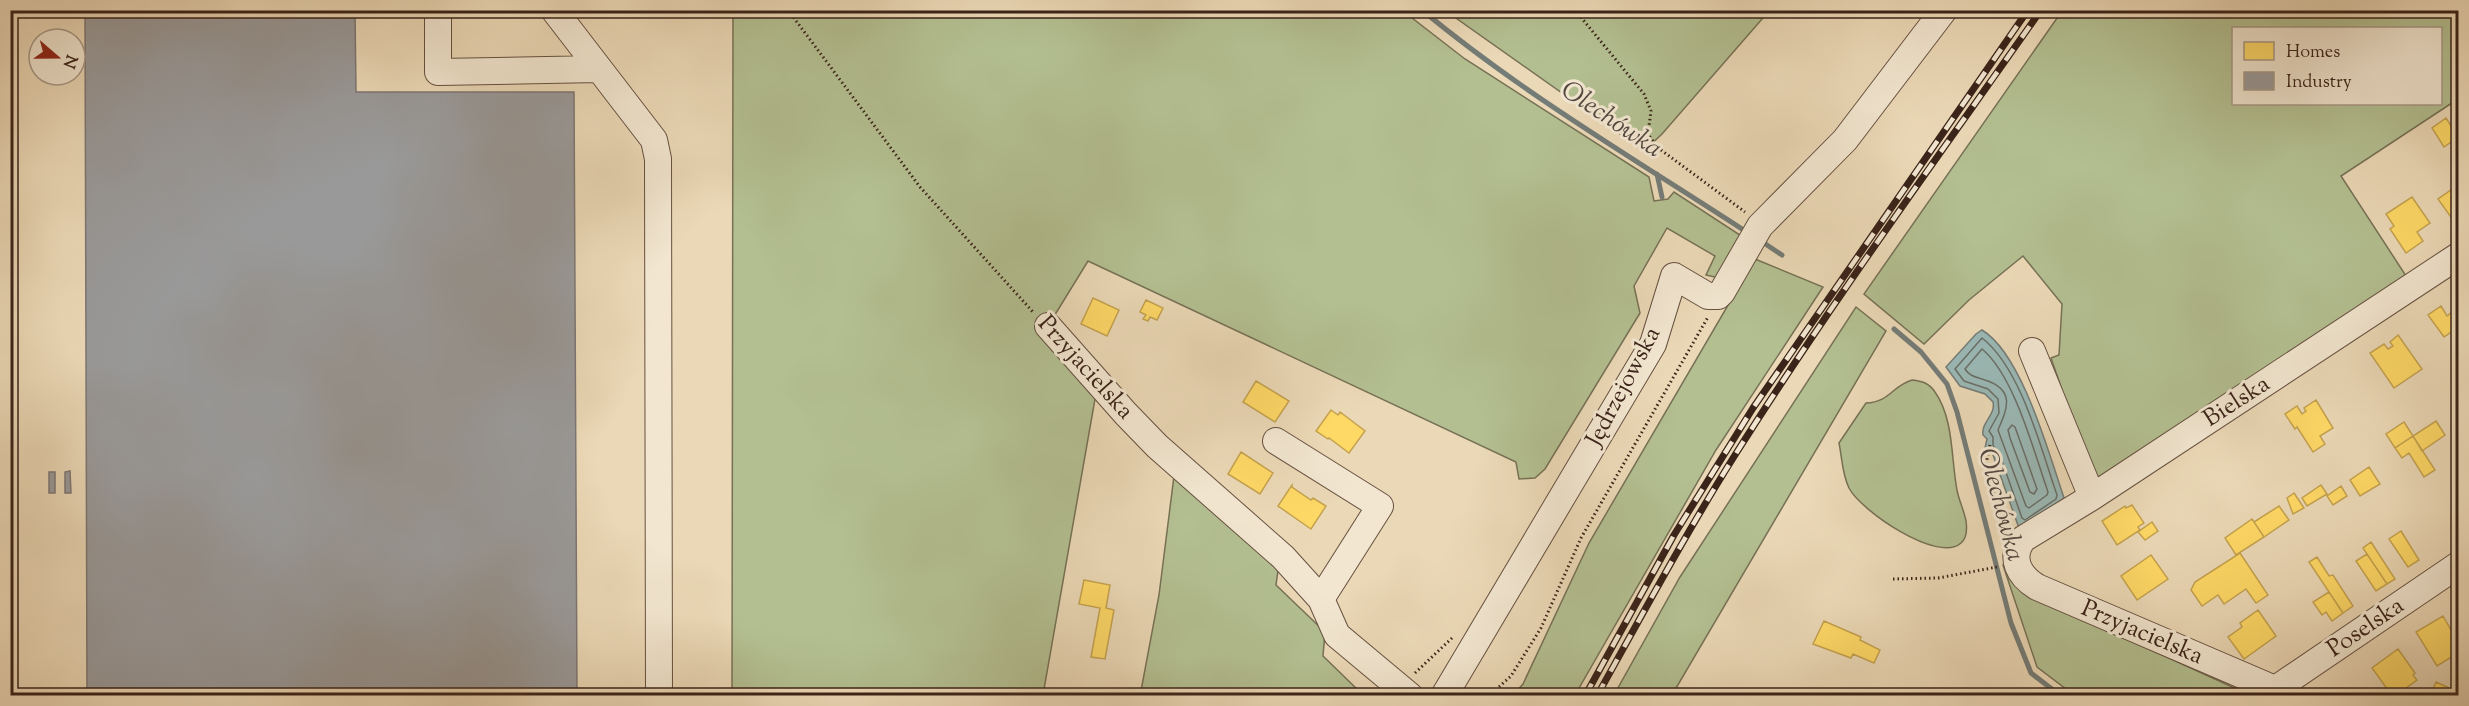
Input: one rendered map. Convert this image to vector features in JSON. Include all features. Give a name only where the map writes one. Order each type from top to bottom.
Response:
[{"type":"street","points":[[438,10],[438,72],[599,69]]},
{"type":"street","points":[[554,10],[654,140],[658,159],[659,696]]},
{"type":"street","points":[[1722,292],[1763,222],[1845,140],[1944,10]]},
{"type":"street","name":"Bielska","points":[[2017,549],[2023,539],[2092,497],[2458,256]]},
{"type":"street","name":"Jędrzejowska","points":[[1448,689],[1653,344],[1674,276],[1708,296],[1718,296],[1722,292]]},
{"type":"street","name":"Przyjacielska","points":[[1048,326],[1134,422],[1179,466],[1283,557],[1321,599],[1336,635],[1405,691]]},
{"type":"street","points":[[2032,351],[2092,497]]},
{"type":"street","points":[[1276,441],[1380,506],[1321,599]]},
{"type":"street","name":"Przyjacielska","points":[[2017,549],[2016,562],[2019,570],[2037,587],[2282,693]]},
{"type":"street","name":"Poselska","points":[[2282,693],[2458,566]]},
{"type":"path","name":"Przyjacielska","points":[[788,10],[920,187],[1048,326]]},
{"type":"path","points":[[1575,10],[1644,94],[1651,111],[1648,134],[1657,147],[1749,215],[1763,222]]},
{"type":"path","points":[[1448,689],[1490,695],[1510,676],[1540,628],[1581,538],[1722,292]]},
{"type":"path","points":[[1990,445],[1985,469],[2012,543],[2017,549]]},
{"type":"path","points":[[1893,579],[1938,578],[1983,571]]},
{"type":"path","points":[[1405,691],[1455,635]]},
{"type":"path","points":[[1569,696],[1582,690]]},
{"type":"green space","points":[[733,11],[1403,11],[1465,59],[1649,177],[1654,201],[1668,199],[1674,192],[1743,237],[1719,278],[1706,275],[1715,256],[1667,228],[1634,286],[1640,313],[1545,469],[1535,478],[1519,479],[1516,462],[1088,261],[1048,326],[1098,382],[1043,695],[732,696]]},
{"type":"green space","points":[[1446,11],[1769,11],[1662,134],[1644,151]]},
{"type":"green space","points":[[2062,11],[2458,11],[2458,99],[2341,176],[2408,279],[2109,482],[2096,479],[2091,474],[2051,358],[2059,355],[2062,304],[2023,256],[1969,300],[1924,344],[1864,294]]},
{"type":"green space","points":[[1755,259],[1823,287],[1716,450],[1575,695],[1512,696],[1523,684],[1589,543]]},
{"type":"green space","points":[[1856,307],[1886,331],[1672,695],[1614,695],[1680,577]]},
{"type":"green space","points":[[1912,380],[1925,383],[1933,389],[1946,414],[1949,427],[1957,490],[1966,527],[1963,541],[1950,548],[1918,541],[1883,521],[1856,498],[1849,488],[1844,471],[1839,443],[1866,403],[1886,397]]},
{"type":"green space","points":[[1174,476],[1279,563],[1276,585],[1325,632],[1323,656],[1358,690],[1358,695],[1140,696],[1159,595]]},
{"type":"green space","points":[[2008,564],[2026,593],[2250,695],[2074,695],[2037,667],[2003,565]]},
{"type":"water","points":[[1982,330],[1996,342],[2010,360],[2022,382],[2064,498],[2020,531],[1992,452],[1985,448],[1987,439],[1983,435],[1983,430],[1992,411],[1993,402],[1985,394],[1960,386],[1946,367]]},
{"type":"building: Homes","points":[[2446,118],[2458,137],[2444,147],[2432,128]]},
{"type":"building: Homes","points":[[2458,182],[2458,216],[2453,220],[2438,199],[2455,187],[2454,185]]},
{"type":"building: Homes","points":[[2412,197],[2430,223],[2417,232],[2423,241],[2406,253],[2390,229],[2394,226],[2386,214]]},
{"type":"building: Homes","points":[[1093,298],[1119,310],[1107,336],[1081,324]]},
{"type":"building: Homes","points":[[1146,300],[1163,308],[1157,320],[1150,317],[1148,321],[1143,319],[1146,315],[1140,312]]},
{"type":"building: Homes","points":[[2441,306],[2447,316],[2452,312],[2458,320],[2451,325],[2454,330],[2444,337],[2428,315]]},
{"type":"building: Homes","points":[[2398,335],[2422,369],[2394,388],[2370,353],[2384,344],[2388,349],[2393,346],[2390,342]]},
{"type":"building: Homes","points":[[1256,381],[1289,401],[1275,422],[1243,402]]},
{"type":"building: Homes","points":[[2316,400],[2333,428],[2320,436],[2325,444],[2313,452],[2297,427],[2295,429],[2285,414],[2297,406],[2302,414],[2306,411],[2304,408]]},
{"type":"building: Homes","points":[[1331,410],[1338,415],[1340,412],[1365,431],[1349,453],[1316,431]]},
{"type":"building: Homes","points":[[2436,421],[2445,435],[2422,451],[2413,436]]},
{"type":"building: Homes","points":[[2404,422],[2413,436],[2395,448],[2386,434]]},
{"type":"building: Homes","points":[[2413,436],[2435,470],[2424,477],[2409,453],[2402,458],[2395,448]]},
{"type":"building: Homes","points":[[1241,452],[1273,473],[1260,494],[1228,474]]},
{"type":"building: Homes","points":[[2369,467],[2380,484],[2360,496],[2350,480]]},
{"type":"building: Homes","points":[[1292,485],[1311,500],[1313,498],[1326,506],[1311,529],[1278,506]]},
{"type":"building: Homes","points":[[2321,485],[2327,494],[2307,506],[2302,498]]},
{"type":"building: Homes","points":[[2341,486],[2347,496],[2333,505],[2327,496]]},
{"type":"building: Homes","points":[[2294,493],[2304,508],[2293,514],[2287,498]]},
{"type":"building: Homes","points":[[2132,505],[2144,523],[2138,527],[2140,530],[2117,545],[2102,521],[2125,506],[2126,508]]},
{"type":"building: Homes","points":[[2279,506],[2289,520],[2264,537],[2254,522]]},
{"type":"building: Homes","points":[[2252,519],[2264,537],[2236,555],[2225,538]]},
{"type":"building: Homes","points":[[2152,522],[2158,531],[2145,540],[2138,532]]},
{"type":"building: Homes","points":[[2401,531],[2419,560],[2408,567],[2389,539]]},
{"type":"building: Homes","points":[[2371,542],[2395,579],[2387,584],[2363,548]]},
{"type":"building: Homes","points":[[2240,553],[2268,595],[2256,603],[2246,589],[2224,604],[2218,595],[2202,606],[2191,590],[2195,582]]},
{"type":"building: Homes","points":[[2367,554],[2387,584],[2376,591],[2356,561]]},
{"type":"building: Homes","points":[[2151,555],[2168,579],[2137,600],[2121,576]]},
{"type":"building: Homes","points":[[2317,557],[2329,576],[2333,575],[2353,606],[2343,613],[2309,562]]},
{"type":"building: Homes","points":[[1084,580],[1110,585],[1106,608],[1114,610],[1105,659],[1091,657],[1100,608],[1079,604]]},
{"type":"building: Homes","points":[[2329,592],[2343,613],[2332,621],[2326,612],[2322,615],[2313,602]]},
{"type":"building: Homes","points":[[2258,610],[2276,636],[2244,659],[2228,637],[2242,627],[2240,623]]},
{"type":"building: Homes","points":[[2443,616],[2458,642],[2458,653],[2437,666],[2416,632]]},
{"type":"building: Homes","points":[[1824,621],[1861,637],[1860,640],[1880,650],[1874,663],[1853,654],[1851,658],[1813,644]]},
{"type":"building: Homes","points":[[2398,649],[2415,673],[2413,675],[2417,680],[2395,696],[2372,668]]},
{"type":"building: Homes","points":[[2436,682],[2458,692],[2458,696],[2431,694]]},
{"type":"building: Industry","points":[[85,10],[355,10],[356,92],[574,92],[577,696],[87,696],[87,27],[85,27]]},
{"type":"building: Industry","points":[[70,471],[71,493],[65,493],[65,472]]},
{"type":"building: Industry","points":[[49,472],[55,472],[55,493],[49,493]]},
{"type":"building: Industry","points":[[83,690],[83,696],[70,696],[69,691]]},
{"type":"waterway","name":"Olechówka","points":[[1422,10],[1500,70],[1623,153],[1748,233]]},
{"type":"waterway","points":[[1657,174],[1662,197]]},
{"type":"waterway","name":"Olechówka","points":[[1761,241],[1782,255]]},
{"type":"waterway","name":"Olechówka","points":[[1894,329],[1921,352],[1947,384],[1957,412],[2011,623],[2031,673],[2061,696]]},
{"type":"railway","points":[[1585,696],[1674,535],[1753,408],[2028,10]]},
{"type":"railway","points":[[1597,696],[1699,514],[1771,398],[1885,231],[2041,10]]}]
